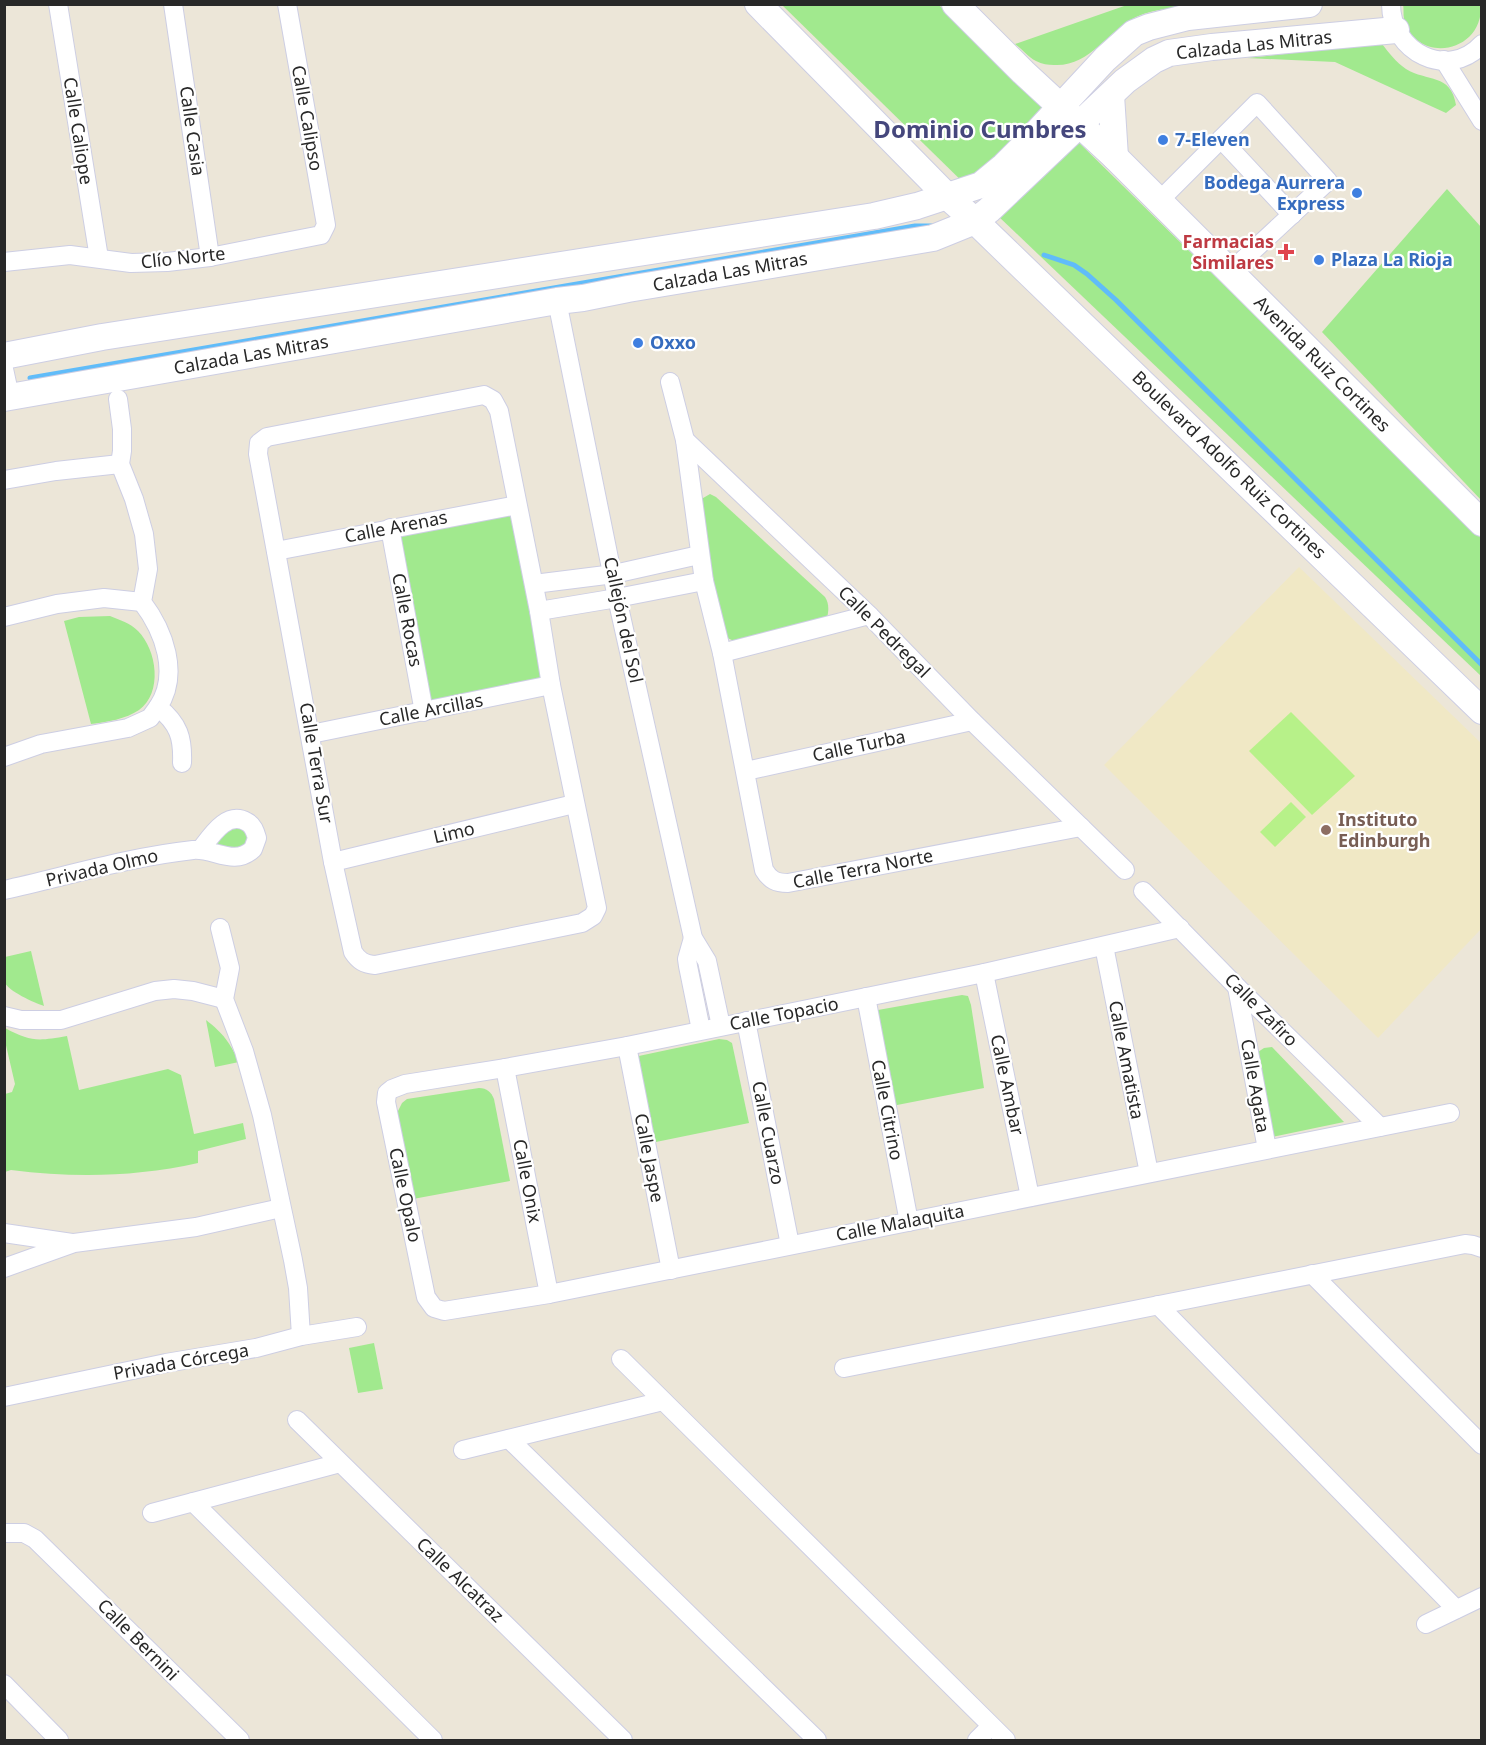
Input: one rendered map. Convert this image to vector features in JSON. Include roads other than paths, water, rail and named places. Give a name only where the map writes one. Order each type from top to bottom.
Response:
[{"type":"main road","points":[[758,4],[947,196],[975,221]]},
{"type":"main road","name":"Avenida Ruiz Cortines","points":[[955,4],[1023,72],[1115,157],[1482,523]]},
{"type":"main road","points":[[1305,5],[1305,39]]},
{"type":"main road","name":"Calzada Las Mitras","points":[[4,356],[102,338],[874,216],[917,206],[981,185],[1004,166],[1105,59],[1134,33],[1188,17],[1305,5]]},
{"type":"main road","points":[[1210,15],[1212,47]]},
{"type":"main road","name":"Calzada Las Mitras","points":[[7,398],[557,301],[933,238],[975,221],[995,205],[1118,88],[1154,60],[1169,53],[1396,30]]},
{"type":"main road","points":[[1105,59],[1118,88],[1115,157]]},
{"type":"main road","points":[[1023,72],[1059,79],[1087,79]]},
{"type":"main road","name":"Boulevard Adolfo Ruiz Cortines","points":[[975,221],[1482,711]]},
{"type":"street","name":"Calle Caliope","points":[[58,4],[99,258]]},
{"type":"street","name":"Calle Casia","points":[[173,4],[210,257]]},
{"type":"street","name":"Calle Calipso","points":[[287,4],[326,225],[324,232]]},
{"type":"street","points":[[1391,4],[1392,19],[1396,30],[1411,49],[1432,59],[1444,60],[1456,59],[1480,49]]},
{"type":"street","points":[[1444,60],[1482,121]]},
{"type":"street","points":[[1159,201],[1257,104],[1328,181],[1230,272]]},
{"type":"street","points":[[1221,139],[1292,215]]},
{"type":"street","name":"Clío Norte","points":[[4,262],[70,255],[131,263],[167,262],[210,257],[318,236],[324,232]]},
{"type":"street","name":"Callejón del Sol","points":[[557,301],[614,574],[617,598],[693,938],[707,961],[721,1026]]},
{"type":"street","points":[[4,369],[7,398]]},
{"type":"street","name":"Calle Terra Norte","points":[[670,382],[685,440],[704,581],[722,653],[764,870],[768,877],[781,883],[788,883],[1082,827]]},
{"type":"street","name":"Calle Terra Sur","points":[[484,395],[496,404],[499,411],[517,505],[534,584],[574,804],[597,908],[593,916],[582,923],[369,965],[358,959],[353,952],[333,862],[276,551],[259,443],[278,435],[484,395]]},
{"type":"street","points":[[4,757],[41,744],[128,728],[150,718],[164,699],[168,653],[152,616],[142,602],[148,569],[144,534],[134,499],[120,464],[122,429],[118,399]]},
{"type":"street","name":"Calle Pedregal","points":[[685,440],[868,615],[972,721],[1125,870]]},
{"type":"street","points":[[4,480],[56,471],[120,464]]},
{"type":"street","name":"Calle Arenas","points":[[276,551],[517,505]]},
{"type":"street","name":"Calle Rocas","points":[[390,528],[424,712]]},
{"type":"street","points":[[534,584],[614,574],[699,555]]},
{"type":"street","points":[[539,611],[704,581]]},
{"type":"street","points":[[4,617],[57,604],[104,598],[142,602]]},
{"type":"street","points":[[722,653],[868,615]]},
{"type":"street","name":"Calle Arcillas","points":[[310,734],[551,685]]},
{"type":"street","points":[[158,707],[174,723],[180,736],[183,750],[182,764]]},
{"type":"street","name":"Calle Turba","points":[[746,771],[972,721]]},
{"type":"street","name":"Limo","points":[[333,862],[574,804]]},
{"type":"street","name":"Privada Olmo","points":[[4,890],[148,856],[201,849]]},
{"type":"street","name":"Calle Zafiro","points":[[1143,891],[1380,1127]]},
{"type":"street","points":[[220,928],[230,968],[224,999],[249,1066],[262,1115],[298,1288],[301,1336]]},
{"type":"street","name":"Calle Topacio","points":[[387,1093],[405,1084],[627,1046],[866,998],[984,974],[1180,928]]},
{"type":"street","name":"Callejón del Sol","points":[[693,938],[687,958],[701,1030]]},
{"type":"street","name":"Calle Amatista","points":[[1104,946],[1149,1173]]},
{"type":"street","name":"Calle Ambar","points":[[984,974],[1030,1197]]},
{"type":"street","name":"Calle Agata","points":[[1238,987],[1267,1149]]},
{"type":"street","points":[[4,1016],[21,1020],[61,1020],[155,991],[174,989],[224,999]]},
{"type":"street","name":"Calle Citrino","points":[[866,998],[909,1222]]},
{"type":"street","name":"Calle Cuarzo","points":[[746,1021],[790,1245]]},
{"type":"street","name":"Calle Jaspe","points":[[627,1046],[671,1270]]},
{"type":"street","name":"Calle Onix","points":[[505,1068],[549,1294]]},
{"type":"street","name":"Calle Opalo","points":[[387,1093],[386,1101],[426,1297]]},
{"type":"street","name":"Calle Malaquita","points":[[426,1297],[434,1308],[444,1311],[549,1294],[1450,1113]]},
{"type":"street","points":[[4,1268],[74,1243],[196,1227],[281,1208]]},
{"type":"street","points":[[4,1233],[74,1243]]},
{"type":"street","points":[[844,1368],[1465,1244],[1482,1248]]},
{"type":"street","points":[[1312,1274],[1482,1445]]},
{"type":"street","points":[[1158,1305],[1456,1609]]},
{"type":"street","name":"Privada Córcega","points":[[4,1397],[166,1363],[256,1348],[301,1336],[357,1327]]},
{"type":"street","points":[[621,1359],[1006,1740]]},
{"type":"street","points":[[463,1450],[663,1401]]},
{"type":"street","name":"Calle Alcatraz","points":[[297,1420],[623,1740]]},
{"type":"street","points":[[509,1439],[817,1740]]},
{"type":"street","points":[[152,1513],[340,1463]]},
{"type":"street","points":[[193,1502],[434,1740]]},
{"type":"street","name":"Calle Bernini","points":[[4,1533],[24,1533],[35,1539],[240,1740]]},
{"type":"street","points":[[1426,1624],[1482,1597]]},
{"type":"street","points":[[4,1684],[59,1740]]},
{"type":"street","points":[[977,1740],[991,1726]]},
{"type":"waterway","points":[[30,378],[915,226],[936,226]]},
{"type":"waterway","points":[[1044,255],[1074,265],[1116,300],[1482,665]]},
{"type":"place","name":"7-Eleven","points":[[1163,140]]},
{"type":"place","name":"Bodega Aurrera Express","points":[[1357,193]]},
{"type":"place","name":"Farmacias Similares","points":[[1286,252]]},
{"type":"place","name":"Plaza La Rioja","points":[[1319,260]]},
{"type":"place","name":"Oxxo","points":[[638,343]]},
{"type":"place","name":"Instituto Edinburgh","points":[[1326,830]]},
{"type":"district","name":"Dominio Cumbres","points":[[980,130]]}]
